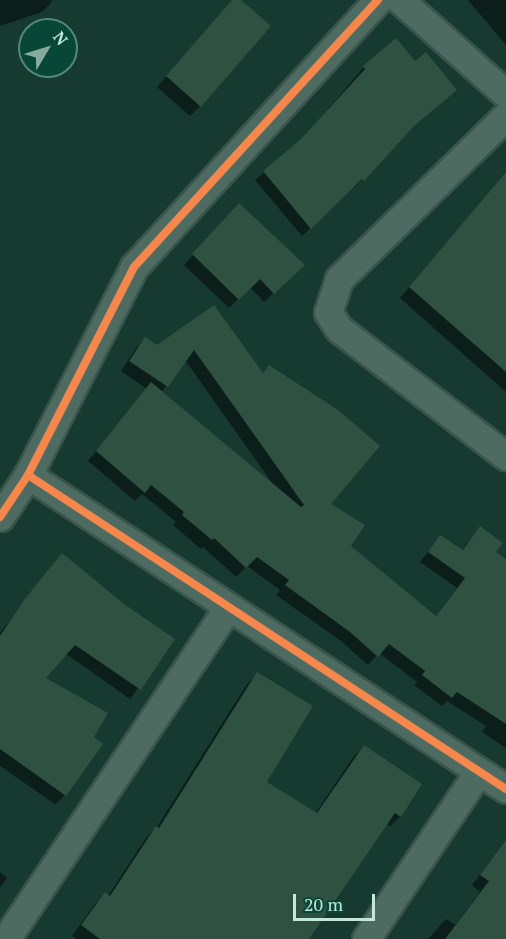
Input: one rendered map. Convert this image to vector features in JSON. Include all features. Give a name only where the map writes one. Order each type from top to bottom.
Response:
[{"type":"street","points":[[0,517],[28,475],[134,267],[378,0]]},
{"type":"street","points":[[400,0],[506,94]]},
{"type":"street","points":[[506,116],[339,279],[328,312],[339,329],[506,456]]},
{"type":"street","points":[[28,475],[506,789]]},
{"type":"street","points":[[6,939],[228,608]]},
{"type":"street","points":[[366,939],[479,771]]},
{"type":"building","points":[[232,0],[241,0],[271,26],[201,107],[166,76]]},
{"type":"building","points":[[396,38],[415,61],[426,52],[457,90],[414,126],[364,181],[362,179],[311,229],[263,171],[300,140],[365,69],[363,66]]},
{"type":"building","points":[[506,172],[506,372],[409,287]]},
{"type":"building","points":[[239,203],[305,265],[274,294],[260,279],[239,300],[192,254]]},
{"type":"building","points":[[214,305],[263,373],[269,365],[338,410],[380,446],[331,504],[365,525],[351,546],[436,616],[465,578],[428,552],[440,535],[463,550],[480,526],[503,543],[496,552],[506,559],[506,724],[457,692],[452,698],[422,675],[425,671],[389,644],[378,657],[350,632],[285,585],[289,580],[257,557],[246,568],[214,538],[212,540],[182,515],[184,512],[151,485],[145,493],[96,451],[151,382],[301,507],[304,505],[194,350],[168,387],[129,361],[145,337],[157,345]]},
{"type":"building","points":[[62,553],[124,604],[175,639],[141,690],[75,645],[46,678],[108,713],[94,737],[103,744],[66,796],[0,749],[0,636],[24,600]]},
{"type":"building","points":[[257,672],[313,706],[267,782],[317,813],[364,745],[422,784],[401,817],[395,813],[309,939],[100,939],[81,925],[105,892],[110,896],[156,826],[159,828]]},
{"type":"building","points":[[506,840],[506,939],[445,939],[489,881],[480,875]]},
{"type":"cycle path","points":[[0,517],[28,475],[134,267],[378,0]]},
{"type":"cycle path","points":[[28,475],[506,789]]}]
